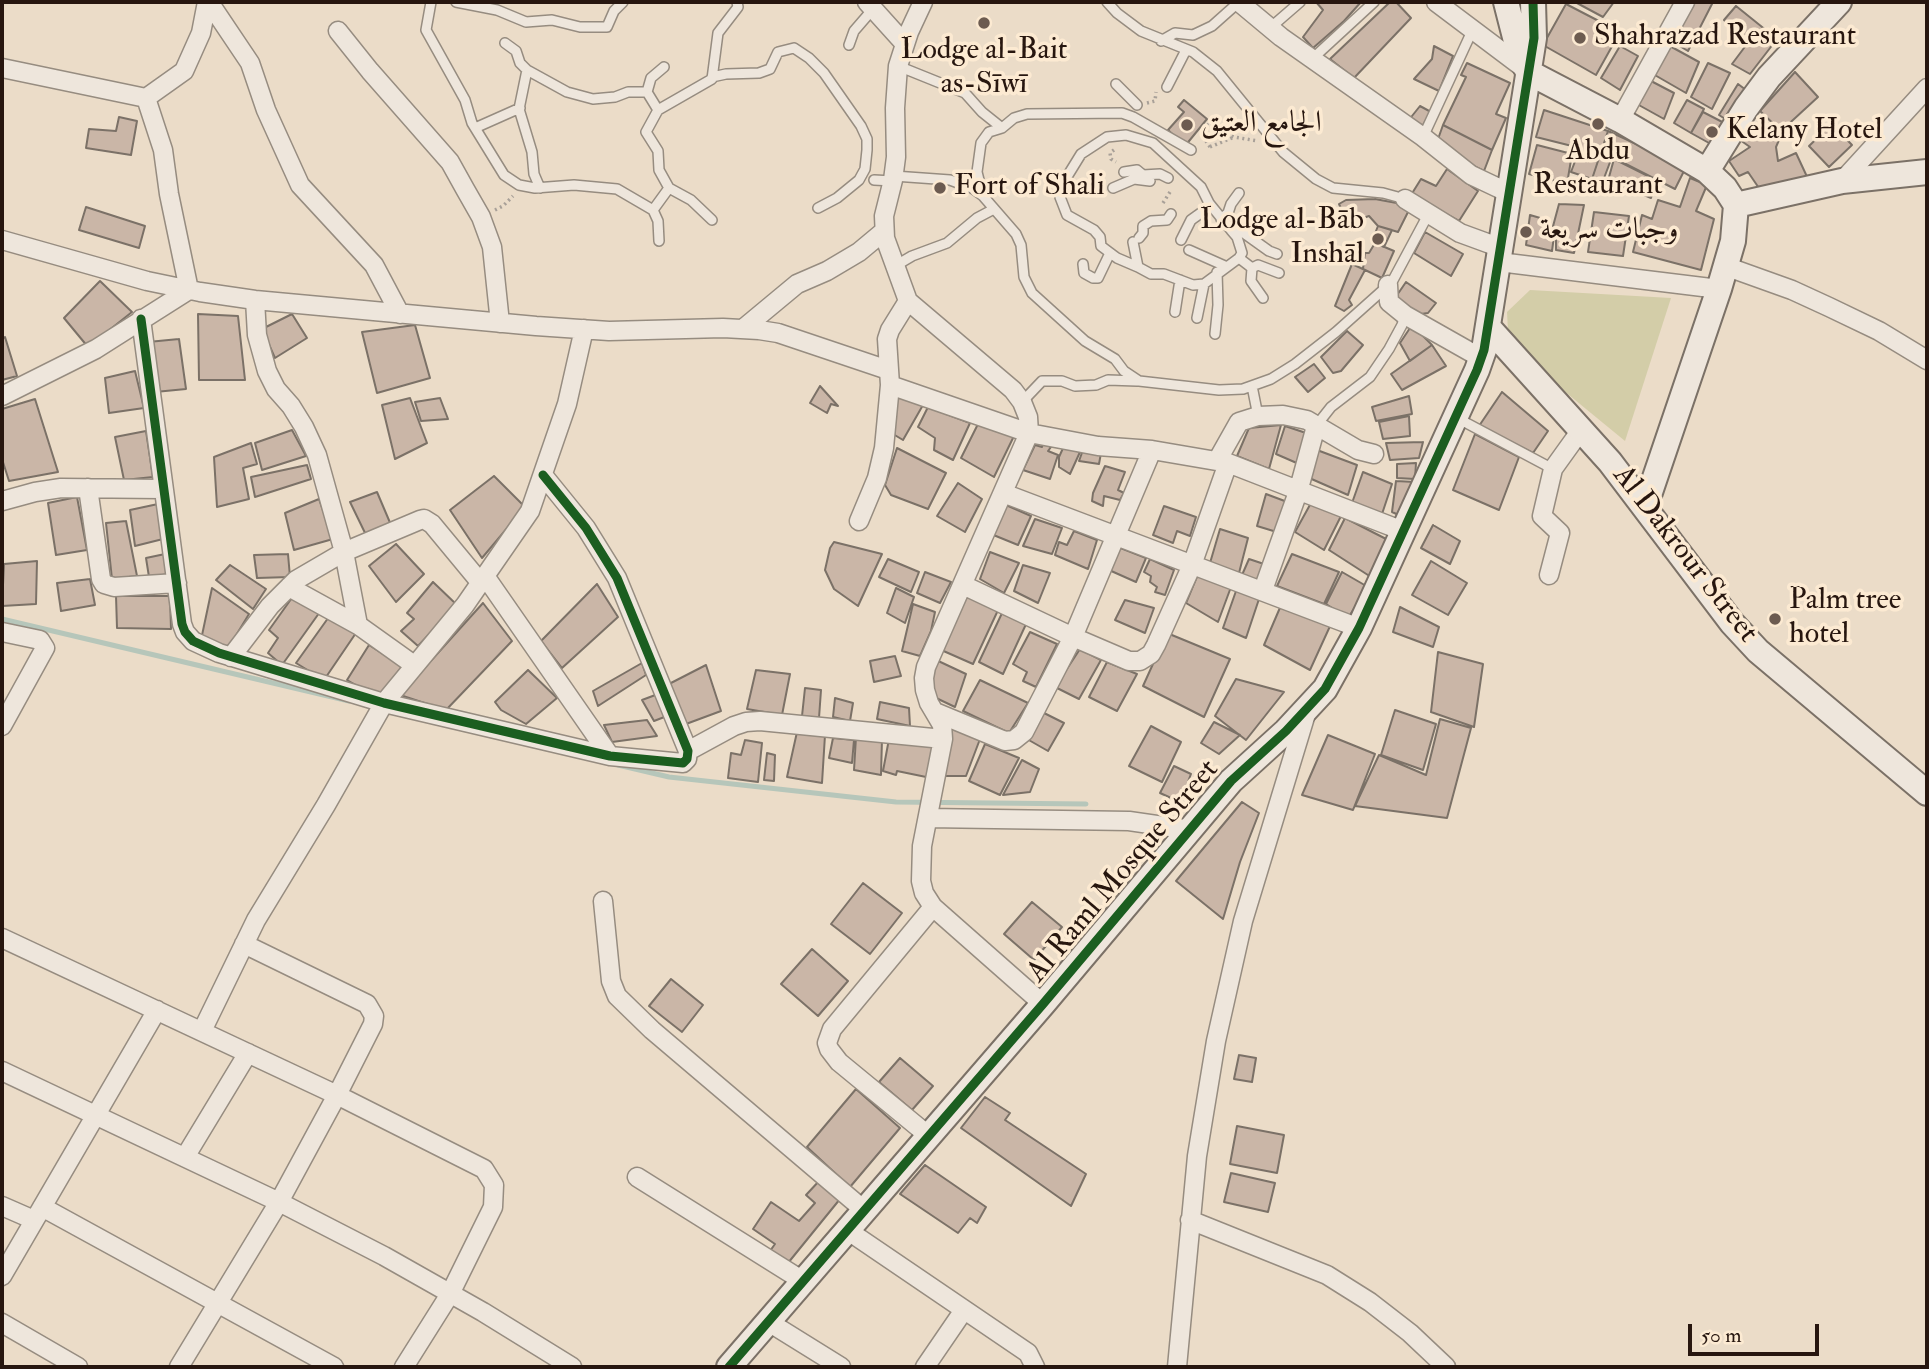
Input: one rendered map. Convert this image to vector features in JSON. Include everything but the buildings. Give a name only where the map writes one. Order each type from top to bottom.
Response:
[{"type":"street","points":[[2,68],[146,98],[184,71],[201,33],[208,2]]},
{"type":"street","points":[[208,2],[250,63],[265,110],[300,185],[374,265],[400,314]]},
{"type":"street","points":[[923,2],[904,43],[898,66],[895,108],[897,151],[883,232],[908,300],[1013,390],[1028,417],[1029,433],[926,667],[924,678],[929,703],[942,726],[943,739],[922,846],[921,881],[924,893],[933,907],[1043,1004]]},
{"type":"street","points":[[1239,2],[1311,60],[1423,137],[1471,175],[1509,192]]},
{"type":"street","points":[[1436,2],[1528,72],[1620,120],[1707,171],[1725,188],[1736,205],[1732,241],[1722,278],[1645,507]]},
{"type":"street","points":[[1506,2],[1519,53],[1528,72]]},
{"type":"street","name":"Al Raml Mosque Street","points":[[729,1367],[1043,1004],[1231,781],[1307,710],[1325,689],[1359,628],[1481,358],[1489,328],[1534,38],[1533,2]]},
{"type":"street","points":[[1620,120],[1685,2]]},
{"type":"street","points":[[1707,171],[1746,108],[1769,77],[1837,2]]},
{"type":"street","points":[[870,5],[904,43]]},
{"type":"street","points":[[338,31],[450,162],[481,217],[492,247],[500,323]]},
{"type":"street","points":[[1842,181],[1927,88]]},
{"type":"street","points":[[146,98],[163,150],[169,194],[189,290]]},
{"type":"street","points":[[1736,205],[1842,181],[1927,172]]},
{"type":"street","points":[[1405,199],[1500,255],[1722,278],[1792,290],[1879,331],[1927,360]]},
{"type":"street","points":[[744,328],[797,284],[827,271],[859,252],[883,232]]},
{"type":"street","points":[[2,240],[147,281],[255,300],[584,329],[744,328],[778,334],[1029,433],[1098,446],[1152,450],[1223,462],[1404,531]]},
{"type":"street","points":[[1388,285],[1389,302],[1405,316],[1481,358]]},
{"type":"street","points":[[2,396],[96,349],[189,290]]},
{"type":"street","points":[[255,300],[260,352],[276,389],[291,406],[317,455],[344,552],[358,625]]},
{"type":"street","points":[[859,521],[877,478],[884,448],[889,377],[887,339],[908,300]]},
{"type":"street","points":[[141,319],[185,632],[204,647],[231,657],[384,703],[610,757],[679,764],[686,761],[688,751],[617,578],[586,528],[543,475]]},
{"type":"street","name":"Al Dakrour Street","points":[[1489,328],[1611,462],[1707,593],[1758,650],[1927,793]]},
{"type":"street","points":[[202,1031],[256,920],[384,703],[465,605],[530,511],[568,404],[584,329]]},
{"type":"street","points":[[963,585],[1073,637],[1129,661],[1140,661],[1146,659],[1156,645],[1192,565],[1223,462],[1239,422],[1258,416],[1283,415],[1307,420],[1358,450],[1374,454]]},
{"type":"street","points":[[1263,590],[1298,492],[1316,426]]},
{"type":"street","points":[[1549,575],[1560,533],[1542,516],[1553,469],[1581,430]]},
{"type":"street","points":[[935,712],[1005,741],[1014,740],[1024,732],[1073,637],[1152,450]]},
{"type":"street","points":[[3,496],[89,488],[163,489]]},
{"type":"street","points":[[89,488],[101,579],[104,584],[114,587],[177,583]]},
{"type":"street","points":[[1003,494],[1359,628]]},
{"type":"street","points":[[231,657],[270,606],[307,574],[344,552],[424,519],[432,524],[483,579],[610,757]]},
{"type":"street","points":[[289,587],[358,625],[414,665]]},
{"type":"street","points":[[2,632],[40,640],[45,648],[2,726]]},
{"type":"street","points":[[1177,1367],[1197,1156],[1219,1028],[1243,921],[1307,710]]},
{"type":"street","points":[[688,751],[734,726],[760,721],[943,739]]},
{"type":"street","points":[[928,818],[1118,820],[1191,830]]},
{"type":"street","points":[[603,901],[611,981],[617,996],[652,1030],[864,1210]]},
{"type":"street","points":[[929,1136],[839,1062],[827,1043],[832,1029],[933,907]]},
{"type":"street","points":[[2,937],[337,1094],[484,1169],[494,1185],[494,1207],[450,1294],[404,1367]]},
{"type":"street","points":[[179,1367],[279,1202],[373,1024],[372,1009],[244,944]]},
{"type":"street","points":[[2,1276],[157,1010]]},
{"type":"street","points":[[186,1157],[248,1053]]},
{"type":"street","points":[[3,1073],[186,1157],[384,1256],[572,1367]]},
{"type":"street","points":[[637,1177],[803,1280]]},
{"type":"street","points":[[2,1206],[38,1214],[334,1367]]},
{"type":"street","points":[[1190,1220],[1327,1275],[1370,1302],[1410,1333],[1446,1367]]},
{"type":"street","points":[[847,1230],[1028,1353],[1035,1367]]},
{"type":"street","points":[[925,1367],[964,1310]]},
{"type":"street","points":[[767,1321],[841,1367]]},
{"type":"street","points":[[2,1322],[78,1367]]},
{"type":"lane","points":[[431,2],[426,30],[465,100],[475,128],[504,175],[519,185],[537,188],[574,185],[617,189],[653,210],[658,221],[659,242]]},
{"type":"lane","points":[[456,2],[497,10],[526,22],[552,20],[580,27],[607,27],[614,11],[624,2]]},
{"type":"lane","points":[[712,77],[718,33],[738,7],[737,2]]},
{"type":"lane","points":[[1107,2],[1141,31],[1193,52],[1217,71],[1279,150],[1316,179],[1333,188],[1383,193],[1405,199]]},
{"type":"lane","points":[[1161,41],[1175,33],[1193,36],[1212,26],[1239,2]]},
{"type":"lane","points":[[1270,28],[1300,2]]},
{"type":"lane","points":[[1311,60],[1374,2]]},
{"type":"lane","points":[[849,45],[870,5]]},
{"type":"lane","points":[[1423,137],[1473,29]]},
{"type":"lane","points":[[505,43],[516,51],[520,63],[527,70],[567,92],[593,99],[615,97],[628,92],[647,92]]},
{"type":"lane","points":[[712,220],[691,200],[669,188],[659,170],[658,151],[646,132],[658,110],[712,77],[759,73],[770,69],[778,52],[794,48],[824,73],[867,138],[867,155],[859,180],[837,198],[818,208]]},
{"type":"lane","points":[[1167,87],[1186,50]]},
{"type":"lane","points":[[898,66],[965,93],[982,112],[1002,128]]},
{"type":"lane","points":[[658,110],[647,92],[651,78],[664,67]]},
{"type":"lane","points":[[527,70],[520,108],[532,152],[537,188]]},
{"type":"lane","points":[[1116,85],[1138,105]]},
{"type":"lane","points":[[475,128],[520,108]]},
{"type":"lane","points":[[983,196],[977,172],[981,143],[989,132],[1027,114],[1122,113],[1144,122],[1191,150]]},
{"type":"lane","points":[[1126,135],[1153,143],[1201,187],[1209,203],[1237,236],[1242,253],[1239,258],[1221,269],[1211,280],[1194,285],[1164,274],[1151,274],[1110,253],[1101,246],[1100,237],[1094,230],[1067,215],[1060,197],[1065,180],[1081,154],[1107,137],[1119,136],[1126,135]]},
{"type":"lane","points":[[1124,172],[1136,170],[1143,175],[1160,174],[1167,183]]},
{"type":"lane","points":[[1113,188],[1133,179],[1150,181]]},
{"type":"lane","points":[[874,180],[950,180],[972,188],[983,196],[1016,234],[1021,246],[1024,277],[1032,293],[1085,341],[1115,359],[1124,371],[1139,382]]},
{"type":"lane","points":[[653,210],[669,188]]},
{"type":"lane","points":[[1221,219],[1228,213],[1239,193]]},
{"type":"lane","points":[[1181,240],[1191,220],[1205,210],[1209,203]]},
{"type":"lane","points":[[895,266],[912,256],[947,243],[977,218],[994,209]]},
{"type":"lane","points":[[1022,402],[1042,381],[1062,381],[1075,386],[1096,385],[1108,380],[1219,390],[1243,389],[1271,379],[1296,364],[1336,332],[1388,285],[1408,254],[1429,212]]},
{"type":"lane","points":[[1138,267],[1136,240],[1143,233],[1143,226],[1151,221],[1167,220],[1171,214]]},
{"type":"lane","points":[[1231,230],[1241,231],[1277,254]]},
{"type":"lane","points":[[1189,250],[1221,269]]},
{"type":"lane","points":[[1083,264],[1084,273],[1098,278],[1110,253]]},
{"type":"lane","points":[[1239,258],[1252,268]]},
{"type":"lane","points":[[1252,268],[1258,265],[1279,273]]},
{"type":"lane","points":[[1252,268],[1251,281],[1262,298]]},
{"type":"lane","points":[[1215,334],[1221,269]]},
{"type":"lane","points":[[1175,312],[1180,280]]},
{"type":"lane","points":[[1197,318],[1203,284]]},
{"type":"lane","points":[[1316,426],[1331,407],[1370,377],[1390,349],[1405,316]]},
{"type":"lane","points":[[1252,386],[1258,416]]},
{"type":"lane","points":[[1455,417],[1553,469]]},
{"type":"path","points":[[1234,136],[1210,147],[1202,135],[1205,124],[1279,150]]},
{"type":"path","points":[[1119,136],[1119,144],[1110,153],[1118,168],[1124,172]]},
{"type":"path","points":[[1162,204],[1170,192],[1167,183]]},
{"type":"path","points":[[481,217],[503,206],[515,193],[537,188]]},
{"type":"shaded area","points":[[1530,290],[1671,298],[1625,441],[1519,354],[1508,331],[1507,312]]},
{"type":"waterway","points":[[2,619],[349,701]]},
{"type":"waterway","points":[[618,765],[669,777],[896,802],[1086,804]]},
{"type":"cycle path","points":[[729,1367],[1043,1004],[1231,781],[1286,731],[1325,689],[1359,628],[1484,350],[1534,38],[1533,2]]},
{"type":"cycle path","points":[[141,319],[182,624],[193,641],[219,653],[384,703],[610,756],[683,763],[687,759],[688,751],[617,578],[586,528],[543,475]]},
{"type":"place","name":"Lodge al-Bait as-Sīwī","points":[[984,23]]},
{"type":"place","name":"Shahrazad Restaurant","points":[[1580,38]]},
{"type":"place","name":"Abdu Restaurant","points":[[1598,124]]},
{"type":"place","name":"الجامع العتيق","points":[[1187,125]]},
{"type":"place","name":"Kelany Hotel","points":[[1712,132]]},
{"type":"place","name":"Fort of Shali","points":[[940,188]]},
{"type":"place","name":"وجبات سريعة","points":[[1526,232]]},
{"type":"place","name":"Lodge al-Bāb Inshāl","points":[[1378,239]]},
{"type":"place","name":"Palm tree hotel","points":[[1775,619]]}]
